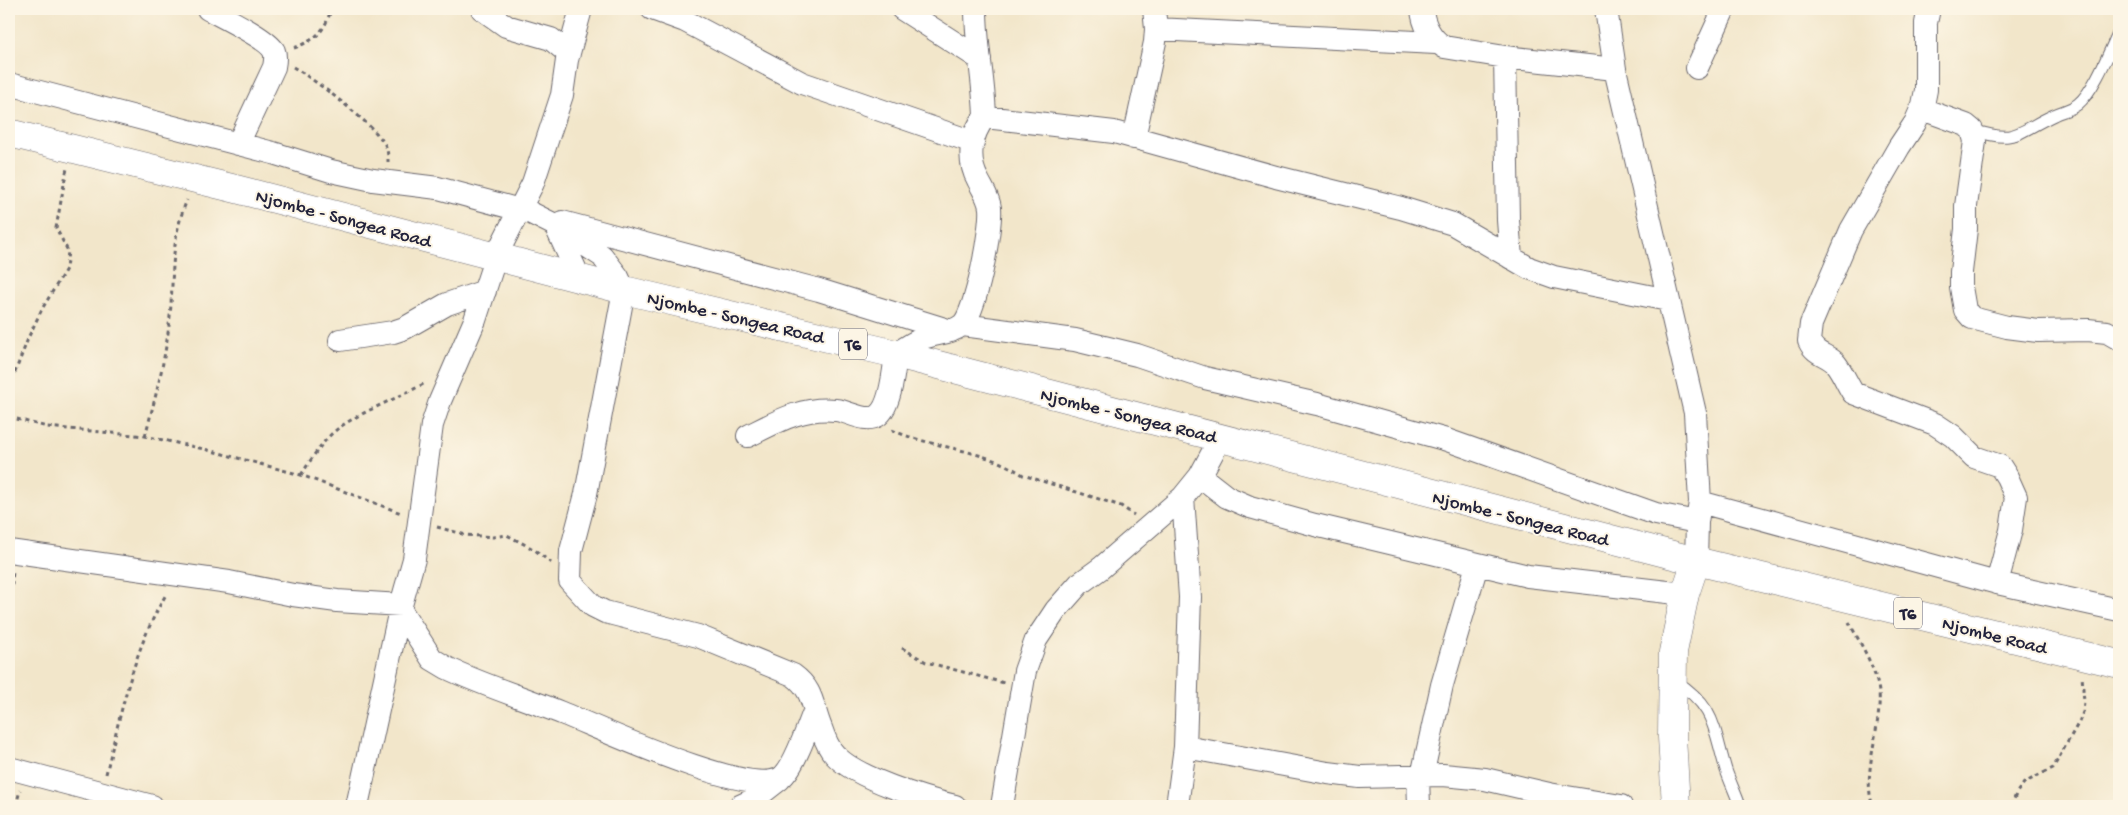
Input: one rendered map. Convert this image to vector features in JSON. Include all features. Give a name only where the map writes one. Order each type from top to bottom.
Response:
[{"type":"main road","name":"Njombe - Songea Road","points":[[9,133],[197,179],[624,290],[896,354],[1696,561]]},
{"type":"main road","points":[[1676,806],[1672,737],[1673,652],[1685,594],[1696,561]]},
{"type":"main road","name":"Njombe Road","points":[[1696,561],[2119,664]]},
{"type":"street","points":[[208,9],[253,35],[274,50],[279,59],[238,144]]},
{"type":"street","points":[[482,9],[506,26],[551,39],[569,54]]},
{"type":"street","points":[[357,806],[400,607],[414,558],[432,425],[455,364],[475,320],[496,256],[533,183],[562,95],[569,54],[581,9]]},
{"type":"street","points":[[652,9],[685,21],[802,83],[972,142]]},
{"type":"street","points":[[902,9],[980,59]]},
{"type":"street","points":[[748,436],[804,410],[837,410],[869,418],[877,416],[884,407],[890,392],[896,354],[912,343],[957,328],[970,315],[984,262],[990,209],[986,194],[977,178],[971,161],[972,142],[978,125],[985,117],[976,36],[976,9]]},
{"type":"street","points":[[1422,9],[1428,30],[1436,42],[1444,47],[1505,57],[1615,69]]},
{"type":"street","points":[[1606,9],[1615,69],[1695,413],[1699,512],[1696,561]]},
{"type":"street","points":[[1697,68],[1724,9]]},
{"type":"street","points":[[1929,9],[1926,23],[1926,90],[1922,109],[1851,230],[1811,324],[1809,341],[1818,353],[1833,361],[1853,393],[1935,424],[1953,436],[1974,457],[2000,466],[2016,497],[2011,530],[1997,583]]},
{"type":"street","points":[[1134,138],[1154,47],[1155,19],[1436,42]]},
{"type":"street","points":[[1505,57],[1508,220],[1512,258]]},
{"type":"street","points":[[9,84],[238,144],[331,171],[381,181],[438,188],[520,209],[548,221],[602,256],[618,277],[624,290],[586,494],[572,551],[570,581],[593,606],[605,612],[698,636],[793,675],[803,682],[809,691],[820,727],[833,753],[849,767],[862,775],[916,795],[955,806]]},
{"type":"street","points":[[1922,109],[1959,122],[1972,130],[1975,141],[1966,206],[1966,229],[1961,272],[1961,287],[1965,310],[1972,318],[2007,327],[2107,332],[2119,339]]},
{"type":"street","points":[[985,117],[1114,132],[1276,177],[1365,198],[1453,224],[1529,268],[1554,277],[1668,300]]},
{"type":"street","points":[[548,221],[671,249],[957,328],[1075,340],[1137,355],[1205,378],[1317,404],[1446,440],[1656,514],[1699,512],[2119,610]]},
{"type":"street","points":[[548,221],[579,277]]},
{"type":"street","points":[[340,340],[393,332],[405,328],[447,304],[484,291]]},
{"type":"street","points":[[1002,806],[1025,671],[1036,640],[1056,610],[1079,584],[1101,568],[1183,497],[1200,476],[1220,438]]},
{"type":"street","points":[[1200,476],[1227,497],[1250,507],[1477,565],[1528,576],[1685,594]]},
{"type":"street","points":[[1177,806],[1185,747],[1190,597],[1183,497]]},
{"type":"street","points":[[12,552],[178,575],[328,600],[400,607]]},
{"type":"street","points":[[1419,806],[1420,776],[1442,685],[1477,565]]},
{"type":"street","points":[[400,607],[432,659],[461,675],[670,757],[731,776],[760,782],[770,782],[782,777]]},
{"type":"street","points":[[740,806],[753,800],[782,777],[789,767],[815,709]]},
{"type":"street","points":[[1185,747],[1328,774],[1360,777],[1420,776],[1485,779],[1549,794],[1622,806]]},
{"type":"street","points":[[9,768],[101,794],[152,806]]},
{"type":"lane","points":[[1972,130],[2001,138],[2012,136],[2024,132],[2055,114],[2078,104],[2101,70],[2119,31]]},
{"type":"lane","points":[[1672,679],[1685,688],[1710,714],[1716,728],[1726,771],[1740,806]]},
{"type":"path","points":[[331,9],[326,24],[318,34],[305,45],[290,50],[279,59],[297,69],[343,102],[384,142],[388,152],[388,162],[381,181]]},
{"type":"path","points":[[9,388],[28,336],[46,301],[66,269],[68,251],[56,228],[72,148]]},
{"type":"path","points":[[145,436],[158,392],[164,356],[170,315],[173,250],[177,225],[197,179]]},
{"type":"path","points":[[301,475],[323,444],[343,425],[405,395],[455,364]]},
{"type":"path","points":[[9,417],[67,430],[145,436],[208,450],[301,475],[420,521],[466,536],[493,537],[507,535],[535,550],[570,581]]},
{"type":"path","points":[[869,418],[900,433],[983,454],[1023,475],[1121,506],[1148,527]]},
{"type":"path","points":[[9,617],[12,552]]},
{"type":"path","points":[[101,794],[134,667],[149,628],[178,575]]},
{"type":"path","points":[[1836,595],[1874,674],[1879,692],[1879,715],[1869,789],[1873,806]]},
{"type":"path","points":[[902,648],[926,662],[987,680],[1022,686]]},
{"type":"path","points":[[2011,806],[2017,792],[2024,783],[2053,768],[2079,722],[2084,702],[2079,655]]}]
